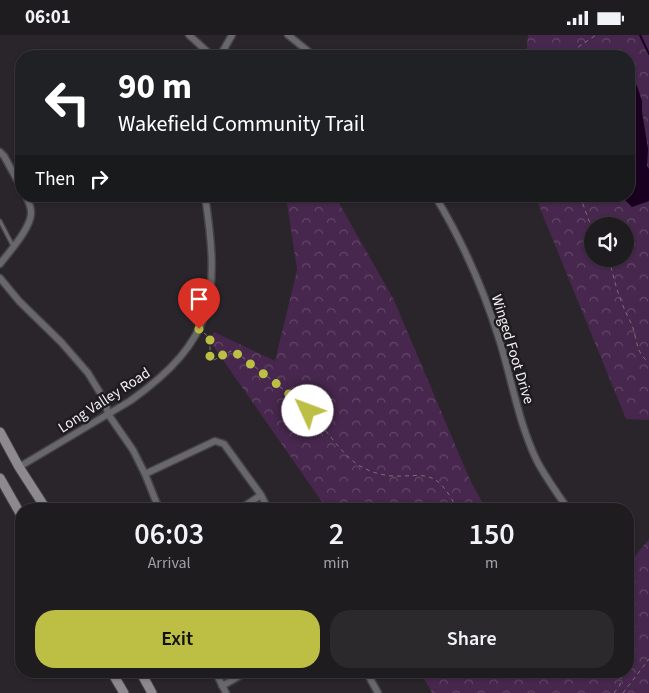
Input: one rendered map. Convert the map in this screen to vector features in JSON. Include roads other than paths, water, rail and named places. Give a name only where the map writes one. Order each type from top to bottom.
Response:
[{"type":"main road","points":[[0,432],[19,467],[42,503]]},
{"type":"main road","points":[[0,478],[15,504]]},
{"type":"main road","points":[[116,678],[124,693]]},
{"type":"main road","points":[[144,678],[152,693]]},
{"type":"street","points":[[189,35],[205,50]]},
{"type":"street","points":[[223,50],[232,35]]},
{"type":"street","points":[[288,35],[307,50]]},
{"type":"street","points":[[0,152],[15,176]]},
{"type":"street","points":[[0,264],[24,231],[31,214],[29,202]]},
{"type":"street","name":"Long Valley Road","points":[[19,467],[130,401],[168,371],[181,357],[199,329],[212,291],[212,245],[206,202]]},
{"type":"street","name":"Winged Foot Drive","points":[[438,202],[461,241],[481,287],[500,341],[532,448],[543,471],[564,503]]},
{"type":"street","points":[[0,278],[19,301],[81,363],[105,401],[108,415],[132,450],[145,474],[157,503]]},
{"type":"street","points":[[145,474],[215,441],[224,444],[265,503]]},
{"type":"street","points":[[249,503],[261,495]]},
{"type":"street","points":[[218,678],[226,693]]},
{"type":"street","points":[[222,686],[236,678]]},
{"type":"street","points":[[370,678],[378,693]]},
{"type":"lane","points":[[0,221],[14,247]]},
{"type":"waterway","points":[[640,35],[649,54]]}]
